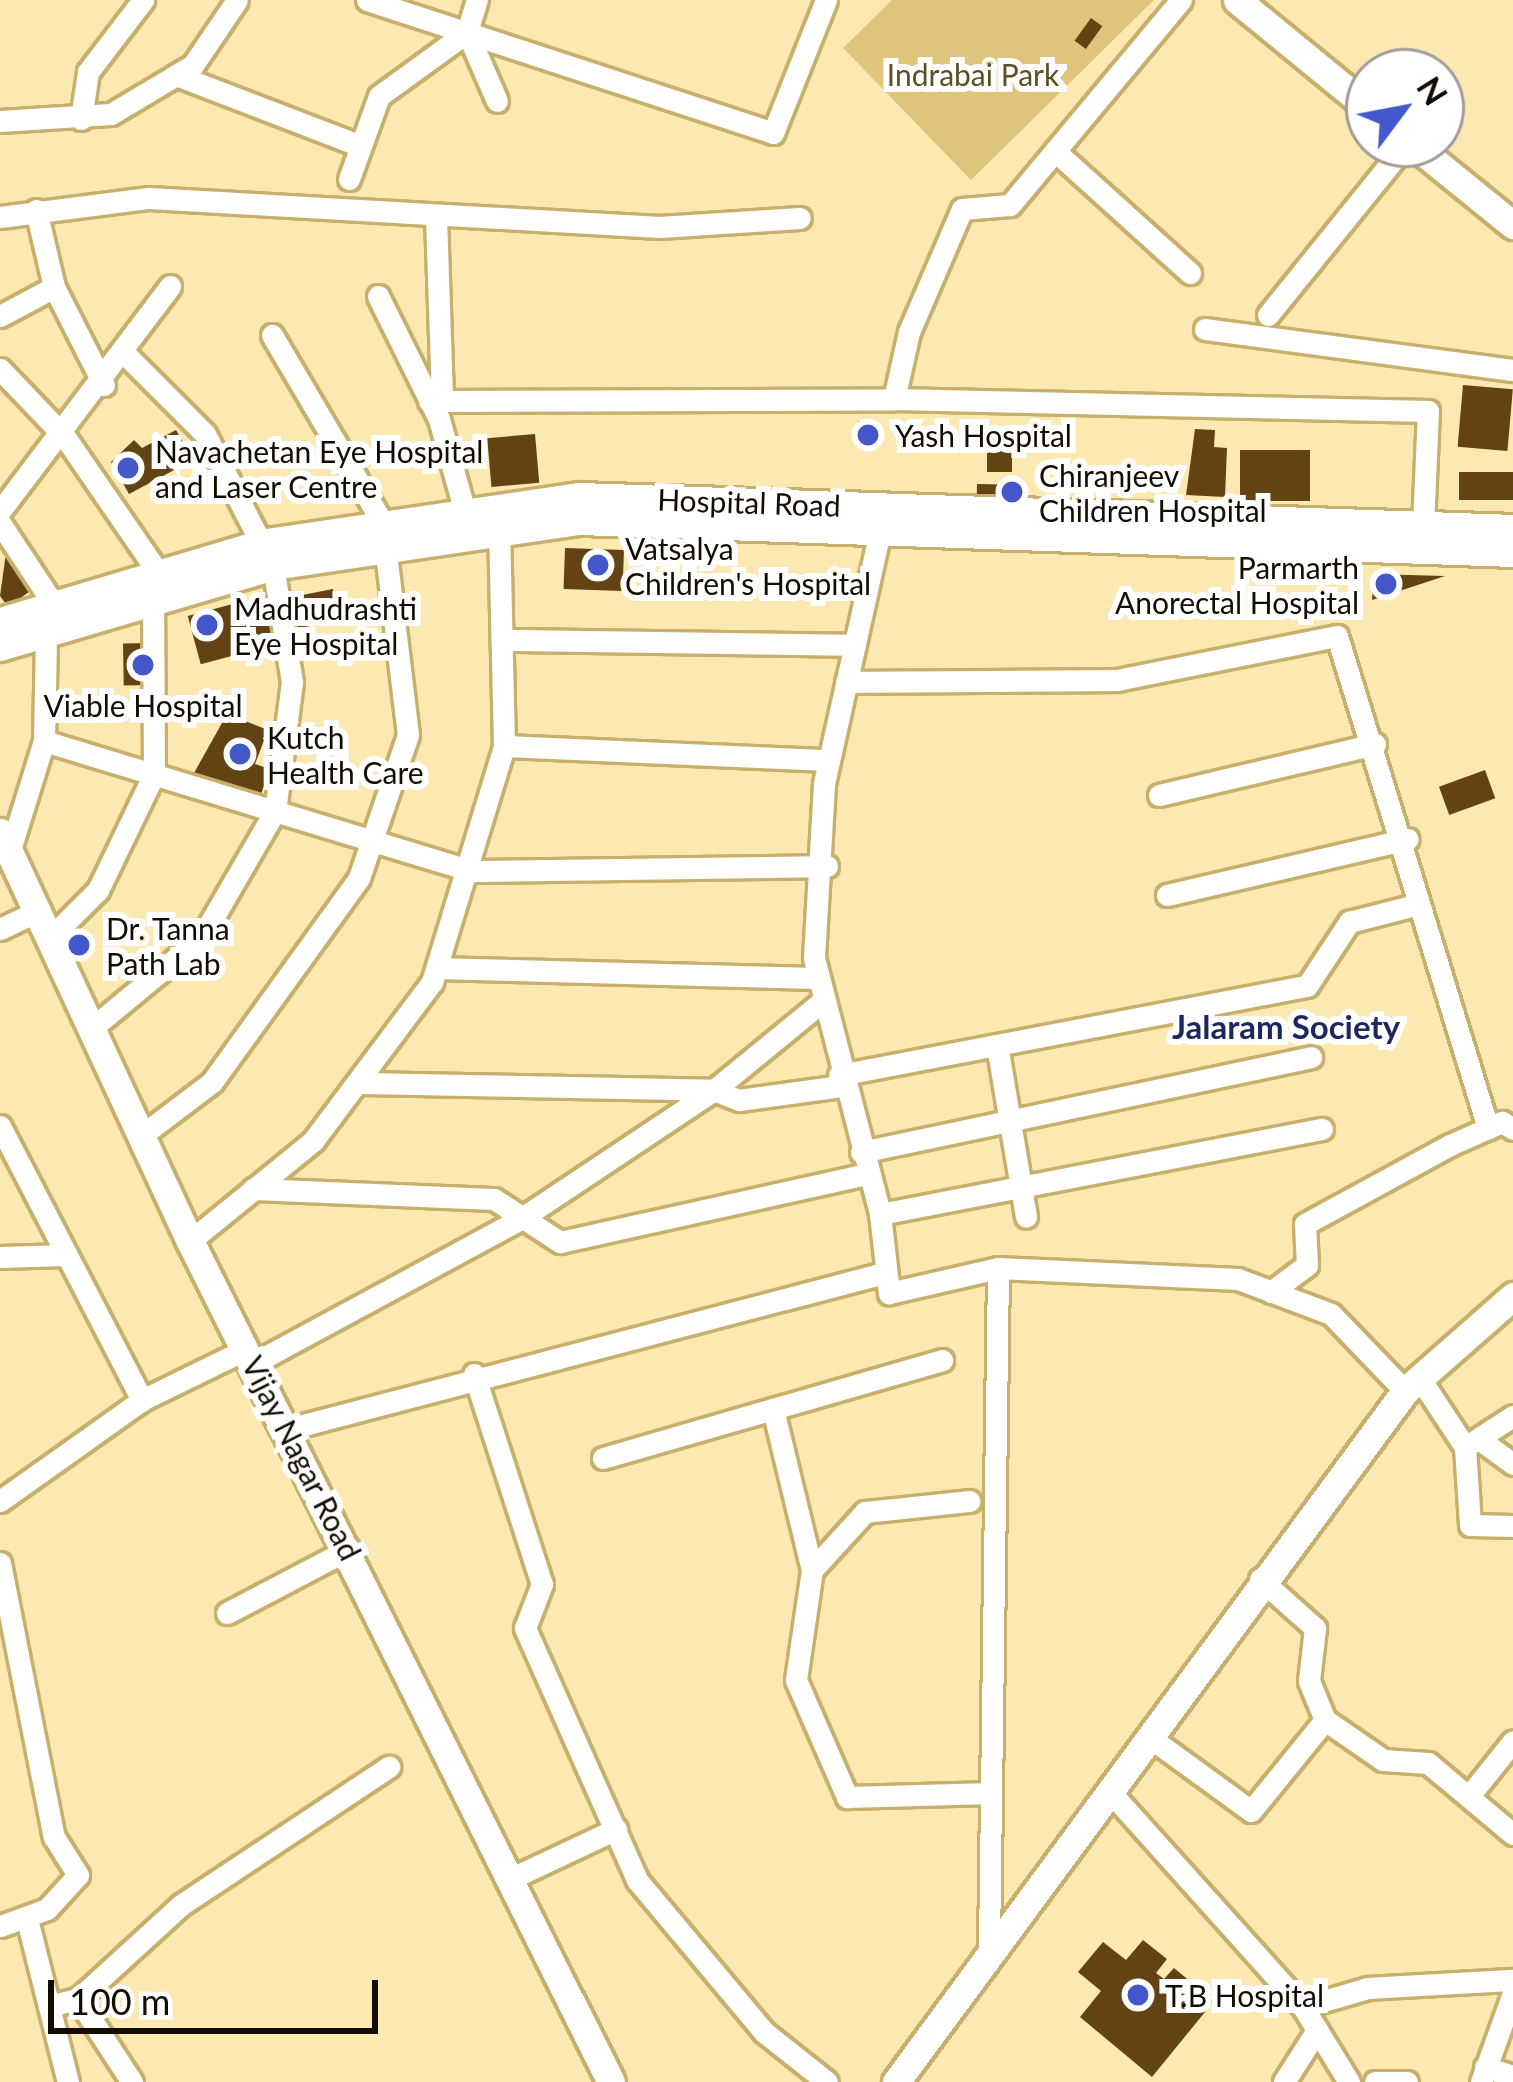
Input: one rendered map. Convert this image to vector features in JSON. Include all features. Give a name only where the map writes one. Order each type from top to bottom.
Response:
[{"type":"street","points":[[81,119],[88,72],[143,0]]},
{"type":"street","points":[[0,121],[81,119],[176,75],[236,0]]},
{"type":"street","points":[[368,0],[772,133],[826,0]]},
{"type":"street","points":[[349,179],[353,143],[379,96],[466,32],[477,0]]},
{"type":"street","points":[[894,399],[909,332],[962,209],[1010,205],[1180,0]]},
{"type":"street","points":[[1237,0],[1345,88]]},
{"type":"street","points":[[1265,0],[1345,66]]},
{"type":"street","points":[[466,32],[497,100]]},
{"type":"street","points":[[176,75],[353,143]]},
{"type":"street","points":[[1055,151],[1190,273]]},
{"type":"street","points":[[1465,165],[1513,204]]},
{"type":"street","points":[[1268,316],[1390,168]]},
{"type":"street","points":[[1441,168],[1513,225]]},
{"type":"street","points":[[0,218],[36,210],[259,200],[436,217],[659,227],[800,218]]},
{"type":"street","points":[[36,210],[54,287],[104,385]]},
{"type":"street","points":[[435,400],[436,217]]},
{"type":"street","points":[[0,512],[65,437],[170,286]]},
{"type":"street","points":[[0,316],[54,287]]},
{"type":"street","points":[[377,296],[435,400],[463,505]]},
{"type":"street","points":[[1205,329],[1513,370]]},
{"type":"street","points":[[142,1135],[212,1082],[278,1003],[358,878],[408,735],[383,532],[272,335]]},
{"type":"street","points":[[92,1028],[202,937],[275,811],[292,682],[267,554],[205,434],[125,354]]},
{"type":"street","points":[[0,370],[65,437],[155,584],[154,775],[98,890],[46,923],[0,928]]},
{"type":"street","points":[[435,400],[894,399],[1428,411],[1423,525]]},
{"type":"street","name":"Hospital Road","points":[[0,621],[267,554],[383,532],[463,505],[578,496],[1513,528]]},
{"type":"street","points":[[0,523],[53,605]]},
{"type":"street","points":[[190,1241],[253,1190],[363,1083],[437,968],[472,871],[504,746],[509,640],[499,527]]},
{"type":"street","name":"Hospital Road","points":[[383,532],[499,527],[880,531],[1513,554]]},
{"type":"street","points":[[880,531],[829,760],[827,866],[815,978],[880,1214],[889,1294],[998,1268],[1174,1274],[1270,1292],[1331,1314],[1472,1443],[1513,1464]]},
{"type":"street","name":"Hospital Road","points":[[0,647],[46,634],[155,584]]},
{"type":"street","points":[[5,841],[44,741],[46,634]]},
{"type":"street","points":[[846,682],[1117,680],[1337,635],[1408,839],[1419,904],[1488,1128]]},
{"type":"street","points":[[509,640],[855,645]]},
{"type":"street","points":[[44,741],[472,871],[827,866]]},
{"type":"street","points":[[1159,795],[1375,744]]},
{"type":"street","points":[[504,746],[829,760]]},
{"type":"street","points":[[1167,895],[1408,839]]},
{"type":"street","name":"Vijay Nagar Road","points":[[5,841],[190,1241],[514,1877],[611,2082]]},
{"type":"street","points":[[363,1083],[714,1090],[739,1100],[1307,986],[1349,922],[1419,904]]},
{"type":"street","points":[[437,968],[815,978]]},
{"type":"street","points":[[0,1501],[142,1400],[250,1356],[522,1218],[714,1090],[824,1000]]},
{"type":"street","points":[[998,1045],[1026,1217]]},
{"type":"street","points":[[253,1190],[494,1199],[560,1242],[1013,1121],[1311,1057]]},
{"type":"street","points":[[0,1126],[142,1400]]},
{"type":"street","points":[[1270,1292],[1307,1265],[1305,1224],[1488,1128],[1513,1129]]},
{"type":"street","points":[[880,1214],[1322,1129]]},
{"type":"street","points":[[0,1257],[64,1255]]},
{"type":"street","points":[[989,1947],[998,1268]]},
{"type":"street","points":[[289,1429],[473,1374],[884,1273]]},
{"type":"street","points":[[896,2082],[989,1947],[1152,1739],[1260,1580],[1412,1384],[1513,1296]]},
{"type":"street","points":[[603,1458],[942,1360]]},
{"type":"street","points":[[473,1374],[542,1584],[525,1628],[616,1829],[666,1925],[826,2082]]},
{"type":"street","points":[[773,1409],[812,1570],[796,1680],[847,1797],[991,1793]]},
{"type":"street","points":[[1472,1443],[1513,1416]]},
{"type":"street","points":[[1472,1443],[1470,1525],[1513,1526]]},
{"type":"street","points":[[812,1570],[866,1512],[970,1501]]},
{"type":"street","points":[[227,1613],[349,1549]]},
{"type":"street","points":[[0,1563],[54,1837],[78,1875],[27,1919],[0,1925]]},
{"type":"street","points":[[1260,1580],[1315,1628],[1310,1681],[1325,1720],[1383,1760],[1428,1763],[1513,1834]]},
{"type":"street","points":[[1152,1739],[1251,1811],[1325,1720]]},
{"type":"street","points":[[1469,1796],[1513,1741]]},
{"type":"street","points":[[49,2006],[78,1999],[181,1905],[389,1767]]},
{"type":"street","points":[[1112,1794],[1303,2007],[1349,2082]]},
{"type":"street","points":[[514,1877],[616,1829]]},
{"type":"street","points":[[27,1919],[68,2082]]},
{"type":"street","points":[[1303,2007],[1368,1988],[1513,1980]]},
{"type":"street","points":[[1513,1994],[1483,2074],[1513,2076]]},
{"type":"street","points":[[78,1999],[132,2082]]},
{"type":"street","points":[[1284,2082],[1317,2030]]},
{"type":"street","points":[[1375,2082],[1407,2082]]},
{"type":"green space","name":"Indrabai Park","points":[[892,0],[1154,0],[971,180],[843,48]]},
{"type":"building","points":[[1091,18],[1102,26],[1086,49],[1075,41]]},
{"type":"building","points":[[1463,385],[1513,389],[1507,451],[1458,447]]},
{"type":"building","points":[[858,421],[877,422],[876,447],[857,446]]},
{"type":"building","points":[[1195,429],[1215,430],[1214,447],[1227,448],[1225,497],[1186,495]]},
{"type":"building","points":[[176,430],[193,460],[129,494],[111,462],[134,440],[142,448]]},
{"type":"building","points":[[535,434],[539,483],[491,487],[487,438]]},
{"type":"building","points":[[987,434],[1012,434],[1012,472],[987,472]]},
{"type":"building","points":[[1240,450],[1310,450],[1310,501],[1240,501]]},
{"type":"building","points":[[1459,472],[1513,472],[1513,500],[1459,500]]},
{"type":"building","points":[[977,484],[1019,485],[1019,505],[977,504]]},
{"type":"building","points":[[565,548],[624,550],[623,591],[564,589]]},
{"type":"building","points":[[6,553],[33,589],[8,607],[0,596]]},
{"type":"building","points":[[1374,574],[1445,576],[1372,600]]},
{"type":"building","points":[[333,589],[339,620],[297,629],[291,597]]},
{"type":"building","points":[[266,595],[279,643],[201,664],[188,616]]},
{"type":"building","points":[[123,643],[151,643],[152,685],[124,685]]},
{"type":"building","points":[[227,714],[268,730],[255,764],[270,769],[260,797],[194,773]]},
{"type":"building","points":[[1485,770],[1495,798],[1449,815],[1439,787]]},
{"type":"building","points":[[1143,1940],[1167,1959],[1156,1973],[1164,1979],[1174,1968],[1214,2001],[1152,2077],[1080,2017],[1101,1991],[1078,1972],[1103,1942],[1126,1960]]},
{"type":"place","name":"Yash Hospital","points":[[868,435]]},
{"type":"place","name":"Navachetan Eye Hospital and Laser Centre","points":[[128,468]]},
{"type":"place","name":"Chiranjeev Children Hospital","points":[[1012,492]]},
{"type":"place","name":"Vatsalya Children's Hospital","points":[[598,565]]},
{"type":"place","name":"Parmarth Anorectal Hospital","points":[[1386,584]]},
{"type":"place","name":"Madhudrashti Eye Hospital","points":[[207,625]]},
{"type":"place","name":"Viable Hospital","points":[[143,665]]},
{"type":"place","name":"Kutch Health Care","points":[[240,754]]},
{"type":"place","name":"Dr. Tanna Path Lab","points":[[79,945]]},
{"type":"place","name":"T.B Hospital","points":[[1138,1995]]},
{"type":"district","name":"Jalaram Society","points":[[1286,1027]]}]
